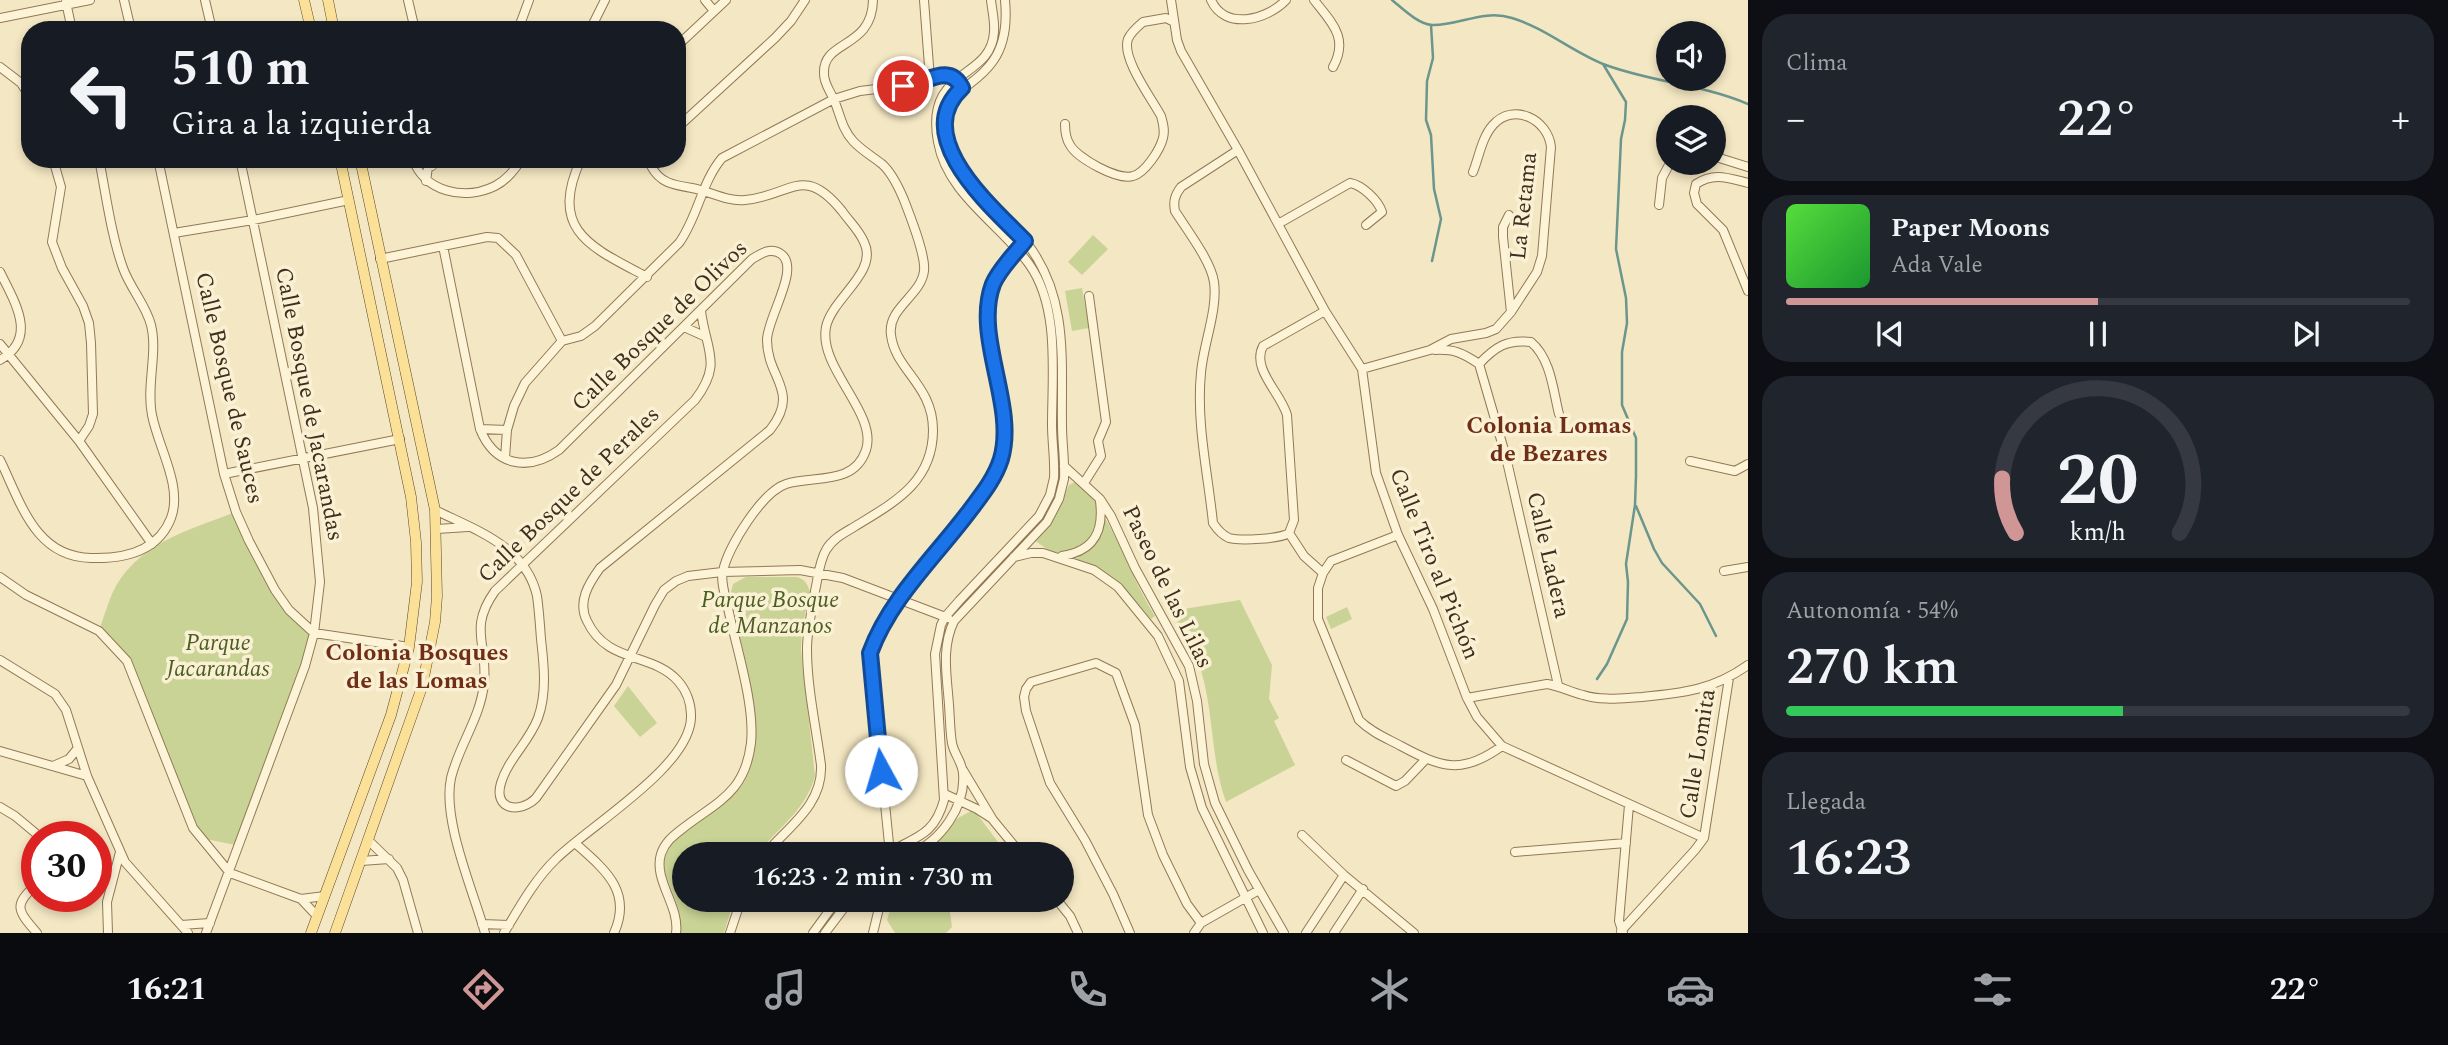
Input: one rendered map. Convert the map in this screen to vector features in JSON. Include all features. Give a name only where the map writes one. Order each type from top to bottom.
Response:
[{"type":"main road","points":[[304,0],[309,21]]},
{"type":"main road","points":[[328,0],[332,21]]},
{"type":"main road","points":[[311,933],[391,715],[410,647],[416,594],[416,542],[400,439],[342,168]]},
{"type":"main road","points":[[335,933],[410,724],[424,678],[435,622],[435,510],[362,168]]},
{"type":"main road","points":[[391,715],[398,725],[410,724]]},
{"type":"main road","points":[[381,740],[393,738],[401,746]]},
{"type":"street","points":[[0,18],[66,2],[90,0]]},
{"type":"street","points":[[124,0],[129,21]]},
{"type":"street","points":[[205,0],[210,21]]},
{"type":"street","points":[[408,0],[413,21]]},
{"type":"street","points":[[521,21],[529,0]]},
{"type":"street","points":[[594,21],[605,0]]},
{"type":"street","points":[[705,0],[715,11]]},
{"type":"street","points":[[686,38],[726,0]]},
{"type":"street","points":[[686,120],[775,38],[805,0]]},
{"type":"street","points":[[776,842],[805,812],[820,783],[821,765],[807,649],[819,573],[827,548],[835,539],[910,490],[928,457],[933,432],[931,410],[922,388],[893,347],[890,332],[893,318],[917,287],[924,272],[922,258],[904,200],[893,179],[884,166],[853,142],[844,130],[834,99],[825,85],[823,71],[826,59],[834,50],[857,37],[870,22],[873,0]]},
{"type":"street","points":[[924,0],[930,79],[926,92]]},
{"type":"street","points":[[991,0],[994,32],[991,44],[976,65],[956,79],[937,104],[938,143],[948,170],[967,197],[1018,250],[1040,282],[1053,354],[1055,467],[1052,488],[1039,516],[1012,558],[954,621],[945,654],[952,740],[962,768],[993,820],[1011,842]]},
{"type":"street","points":[[912,842],[932,827],[940,814],[945,790],[935,654],[945,617],[1025,538],[1041,528],[1062,491],[1063,354],[1059,318],[1048,279],[1025,241],[975,190],[957,165],[948,141],[946,118],[949,106],[962,88],[983,72],[997,55],[1004,34],[1005,0]]},
{"type":"street","name":"Calle Tiro al Pichón","points":[[1171,0],[1181,51],[1325,311],[1362,369],[1373,461],[1398,535],[1433,609],[1477,717],[1503,746],[1703,838]]},
{"type":"street","points":[[1211,0],[1223,15],[1233,19],[1249,19],[1265,16],[1286,0]]},
{"type":"street","points":[[1314,0],[1340,38],[1340,55],[1333,67]]},
{"type":"street","points":[[66,2],[70,21]]},
{"type":"street","points":[[1065,124],[1069,144],[1085,159],[1122,177],[1132,177],[1141,172],[1159,147],[1164,126],[1130,61],[1128,39],[1143,22],[1166,18],[1174,22]]},
{"type":"street","points":[[929,57],[940,75]]},
{"type":"street","points":[[0,67],[21,82]]},
{"type":"street","points":[[443,246],[480,429],[485,443],[493,452],[505,457],[507,430],[525,383],[562,341],[581,336],[596,327],[647,277],[689,229],[712,170],[731,151],[834,99],[871,89],[917,84],[940,75],[956,79],[962,88]]},
{"type":"street","points":[[903,86],[926,92],[937,104],[949,106]]},
{"type":"street","name":"La Retama","points":[[1362,369],[1430,350],[1451,339],[1486,334],[1496,329],[1511,312],[1537,272],[1542,256],[1550,139],[1538,122],[1526,115],[1512,114],[1502,118],[1486,136],[1473,172]]},
{"type":"street","points":[[1238,150],[1181,187],[1174,203],[1175,211],[1210,269],[1214,281],[1201,371],[1200,399],[1213,523],[1222,535],[1231,539],[1281,538],[1289,533],[1294,520],[1287,415],[1259,363],[1259,354],[1263,346],[1325,311]]},
{"type":"street","points":[[1726,160],[1748,167]]},
{"type":"street","points":[[56,168],[61,187],[52,243],[83,306],[89,323],[91,343],[93,414],[89,426],[79,440]]},
{"type":"street","points":[[0,460],[29,521],[55,549],[72,556],[125,557],[152,544],[168,524],[174,500],[172,482],[149,402],[151,325],[121,264],[101,168]]},
{"type":"street","name":"Calle Bosque de Sauces","points":[[160,168],[224,474],[236,512],[275,590],[289,610],[314,632]]},
{"type":"street","name":"Calle Bosque de Jacarandas","points":[[206,933],[305,666],[314,632],[320,582],[313,509],[242,168]]},
{"type":"street","points":[[416,168],[426,181],[441,190],[470,192],[494,187],[509,177],[516,168]]},
{"type":"street","points":[[426,181],[428,168]]},
{"type":"street","points":[[577,168],[571,183],[568,203],[572,220],[580,234],[609,256],[647,277]]},
{"type":"street","points":[[652,168],[657,177],[668,183],[741,201],[795,186],[808,184],[818,187],[829,194],[858,232],[868,254],[865,266],[830,315],[825,330],[826,346],[832,362],[864,422],[866,449],[858,463],[845,474],[832,479],[797,481],[774,490],[750,517],[722,572],[751,718],[750,747],[745,772],[737,786],[672,837],[662,851],[660,867],[676,918],[676,933]]},
{"type":"street","points":[[1659,205],[1664,175]]},
{"type":"street","points":[[1748,183],[1717,175],[1696,184],[1694,192],[1697,204],[1723,230],[1748,291]]},
{"type":"street","points":[[1278,224],[1350,183],[1357,184],[1381,206],[1382,212],[1379,216],[1366,225]]},
{"type":"street","points":[[174,233],[349,200]]},
{"type":"street","points":[[1509,215],[1503,228],[1503,237],[1511,312]]},
{"type":"street","points":[[380,259],[487,237],[498,238],[516,255],[562,341]]},
{"type":"street","points":[[888,842],[870,653],[876,636],[898,600],[996,474],[1005,437],[989,331],[990,298],[1000,271],[1025,241]]},
{"type":"street","name":"Calle Bosque de Olivos","points":[[505,457],[517,463],[532,464],[559,450],[752,259],[763,252],[774,250],[784,255],[789,263],[788,276],[767,337],[768,352],[784,393],[780,418],[770,430],[600,568],[589,583],[583,599],[584,617],[593,634],[608,647],[666,672],[677,680],[689,698],[692,716],[688,734],[677,754],[660,772],[563,852],[546,870],[506,929]]},
{"type":"street","points":[[0,272],[21,322],[20,337],[9,354],[0,360]]},
{"type":"street","points":[[1084,483],[1101,456],[1098,441],[1105,422],[1089,296]]},
{"type":"street","name":"Calle Bosque de Perales","points":[[483,929],[448,809],[452,774],[482,697],[484,672],[480,620],[495,591],[695,400],[703,389],[713,356],[704,336],[701,311]]},
{"type":"street","points":[[684,327],[704,336]]},
{"type":"street","points":[[1430,350],[1452,349],[1479,364],[1492,350],[1506,342],[1531,342],[1545,359],[1559,414]]},
{"type":"street","points":[[0,344],[79,440],[152,544]]},
{"type":"street","name":"Calle Ladera","points":[[1479,364],[1506,457],[1558,685]]},
{"type":"street","points":[[480,429],[507,430]]},
{"type":"street","points":[[224,474],[400,439]]},
{"type":"street","points":[[1690,461],[1735,471],[1748,464]]},
{"type":"street","name":"Paseo de las Lilas","points":[[1064,466],[1100,499],[1121,533],[1135,568],[1189,666],[1211,789],[1230,836],[1284,933]]},
{"type":"street","points":[[1059,557],[1080,552],[1094,540],[1101,522],[1100,499]]},
{"type":"street","points":[[435,510],[504,545],[522,564],[537,595],[544,693],[531,734],[500,784],[499,795],[505,805],[515,809],[527,807],[536,798],[616,685],[664,590],[676,581],[688,576],[722,572],[800,570],[843,578],[954,621]]},
{"type":"street","points":[[437,530],[468,527]]},
{"type":"street","points":[[1289,533],[1299,550],[1323,573]]},
{"type":"street","points":[[1398,535],[1331,561],[1323,573],[1317,596],[1318,619],[1359,720],[1367,728],[1426,759],[1448,766],[1485,758],[1503,746]]},
{"type":"street","name":"Paseo de las Lilas","points":[[1025,538],[1049,554]]},
{"type":"street","name":"Paseo de las Lilas","points":[[1012,558],[1031,552],[1049,554],[1094,570],[1111,581],[1129,599],[1163,643],[1179,681],[1190,766],[1197,794],[1212,831],[1264,933]]},
{"type":"street","points":[[1724,571],[1748,567]]},
{"type":"street","points":[[0,577],[26,595],[99,631],[127,661],[193,828],[230,873],[301,900],[317,916]]},
{"type":"street","points":[[314,632],[410,647]]},
{"type":"street","points":[[0,660],[55,694],[66,710],[87,776],[120,852],[133,871],[188,933]]},
{"type":"street","points":[[1130,933],[1085,840],[1050,783],[1026,711],[1024,696],[1031,682],[1096,663],[1116,673],[1135,725],[1147,815],[1187,905],[1201,923]]},
{"type":"street","points":[[1467,698],[1547,684],[1558,685],[1583,695],[1611,699],[1682,693],[1729,678],[1748,665]]},
{"type":"street","name":"Calle Lomita","points":[[1622,932],[1703,838],[1729,678]]},
{"type":"street","points":[[53,766],[69,759],[78,748]]},
{"type":"street","points":[[0,751],[87,776]]},
{"type":"street","points":[[1346,760],[1396,786],[1405,781],[1426,759]]},
{"type":"street","points":[[931,842],[949,821],[959,800],[962,768]]},
{"type":"street","points":[[945,790],[962,786],[980,798]]},
{"type":"street","points":[[945,790],[993,820]]},
{"type":"street","points":[[1622,932],[1619,921],[1629,805]]},
{"type":"street","points":[[0,807],[21,821]]},
{"type":"street","points":[[1302,835],[1344,875],[1363,888],[1414,933]]},
{"type":"street","points":[[368,840],[397,868],[418,933]]},
{"type":"street","points":[[1515,852],[1626,843]]},
{"type":"street","points":[[576,844],[605,870],[617,890],[620,912],[614,933]]},
{"type":"street","points":[[108,933],[107,902],[120,852]]},
{"type":"street","points":[[361,861],[389,859]]},
{"type":"street","points":[[114,877],[133,871]]},
{"type":"street","points":[[1307,933],[1344,875]]},
{"type":"street","points":[[1334,933],[1363,888]]},
{"type":"street","points":[[1194,933],[1201,923],[1259,890]]},
{"type":"street","points":[[301,900],[325,896]]},
{"type":"street","points":[[21,898],[19,905],[22,916],[37,933]]},
{"type":"street","points":[[730,933],[737,912]]},
{"type":"street","points":[[813,933],[828,912]]},
{"type":"street","points":[[825,933],[841,912]]},
{"type":"street","points":[[873,933],[876,912]]},
{"type":"street","points":[[1067,912],[1079,933]]},
{"type":"street","points":[[181,925],[210,923]]},
{"type":"street","points":[[483,929],[506,929]]},
{"type":"green space","points":[[1093,235],[1108,249],[1082,275],[1068,262]]},
{"type":"green space","points":[[1082,288],[1089,328],[1072,331],[1065,291]]},
{"type":"green space","points":[[1075,482],[1096,500],[1093,531],[1079,547],[1054,552],[1034,540],[1054,516],[1069,485]]},
{"type":"green space","name":"Parque Jacarandas","points":[[236,512],[276,593],[314,633],[240,846],[201,838],[127,661],[99,631],[112,594],[134,563],[165,541]]},
{"type":"green space","points":[[1105,518],[1155,616],[1151,619],[1118,583],[1076,559],[1095,542]]},
{"type":"green space","name":"Parque Bosque de Manzanos","points":[[746,577],[797,577],[804,581],[809,589],[801,649],[815,776],[798,809],[768,842],[674,842],[690,826],[740,788],[750,769],[754,746],[752,694],[730,596],[733,584]]},
{"type":"green space","points":[[1240,600],[1272,665],[1269,699],[1279,718],[1274,721],[1295,765],[1226,802],[1200,666],[1171,611]]},
{"type":"green space","points":[[1347,607],[1352,619],[1331,629],[1326,617]]},
{"type":"green space","points":[[628,686],[657,723],[640,737],[614,706]]},
{"type":"green space","points":[[971,811],[977,814],[998,842],[931,842],[958,818]]},
{"type":"green space","name":"Parque Bosque de Manzanos","points":[[672,845],[672,893],[665,861]]},
{"type":"green space","name":"Parque Bosque de Manzanos","points":[[678,912],[730,912],[724,933],[680,933]]},
{"type":"green space","points":[[889,912],[950,912],[952,927],[946,933],[895,933],[887,920]]},
{"type":"waterway","points":[[1392,0],[1416,19],[1432,25],[1491,15],[1512,18],[1603,64],[1748,104]]},
{"type":"waterway","points":[[1431,25],[1433,58],[1427,81],[1426,120],[1431,135],[1434,189],[1441,219],[1432,261]]},
{"type":"waterway","points":[[1597,679],[1607,664],[1627,619],[1626,564],[1635,505],[1636,476],[1636,438],[1622,405],[1622,352],[1627,323],[1626,298],[1616,249],[1621,139],[1626,102],[1603,64]]},
{"type":"waterway","points":[[1636,506],[1662,563],[1700,604],[1716,636]]},
{"type":"district","name":"Colonia Lomas de Bezares","points":[[1549,440]]},
{"type":"district","name":"Colonia Bosques de las Lomas","points":[[417,667]]},
{"type":"route","points":[[881,771],[870,653],[876,636],[898,600],[996,474],[1005,437],[989,331],[990,298],[1000,271],[1025,241],[975,190],[953,156],[948,141],[946,118],[951,101],[962,88],[958,82],[952,76],[940,75],[903,86]]}]
